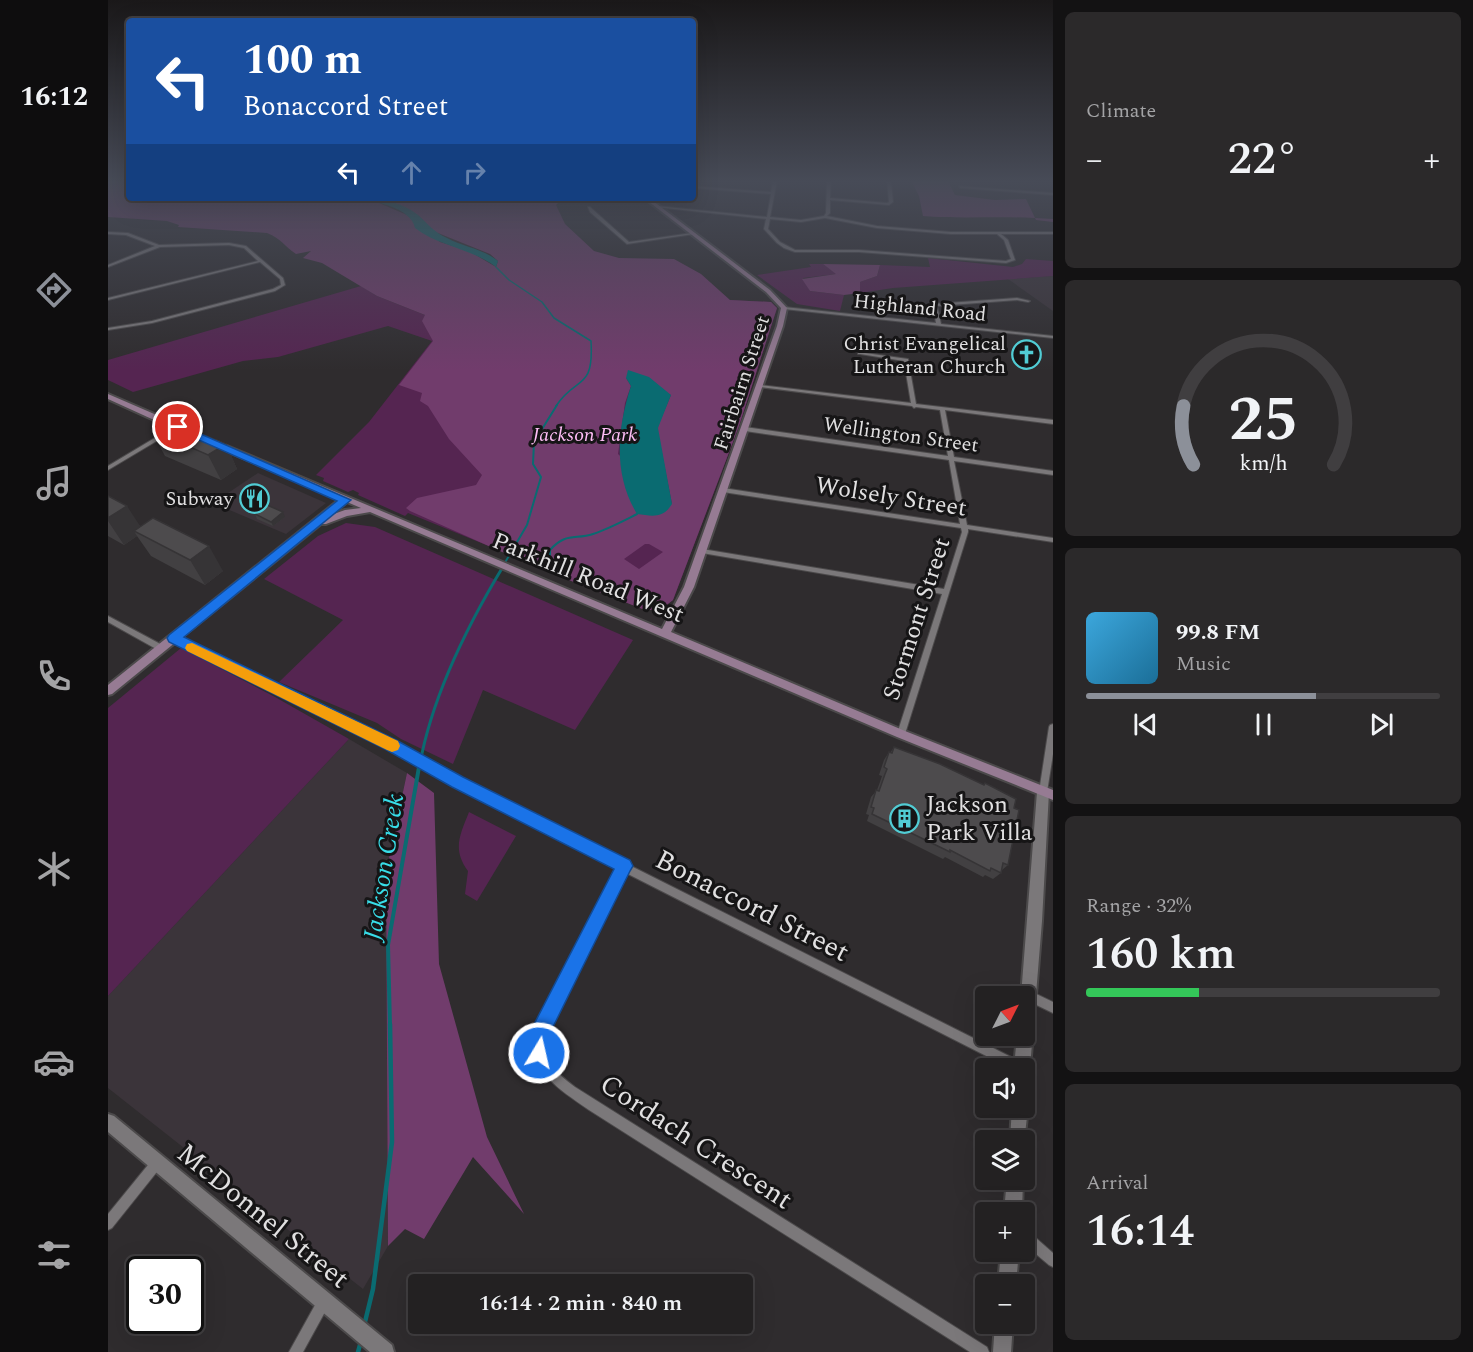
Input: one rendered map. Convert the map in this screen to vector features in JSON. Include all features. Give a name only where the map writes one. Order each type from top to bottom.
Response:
[{"type":"main road","name":"Fairbairn Street","points":[[665,633],[689,587],[745,429],[784,308],[768,291],[705,244]]},
{"type":"main road","points":[[108,396],[187,431]]},
{"type":"main road","name":"Parkhill Road West","points":[[206,440],[901,734],[1048,793]]},
{"type":"main road","points":[[108,691],[345,500]]},
{"type":"main road","points":[[314,525],[345,513],[370,510]]},
{"type":"street","points":[[154,244],[159,246]]},
{"type":"street","points":[[108,266],[159,246],[226,244]]},
{"type":"street","points":[[108,329],[152,322],[274,290],[283,285],[282,279],[245,247],[229,244]]},
{"type":"street","points":[[780,244],[795,251],[898,253],[1006,262],[1013,260],[1014,257],[1008,244]]},
{"type":"street","points":[[108,299],[261,261]]},
{"type":"street","points":[[939,325],[935,305],[1017,299],[1028,301]]},
{"type":"street","name":"Highland Road","points":[[784,308],[1053,337]]},
{"type":"street","points":[[860,353],[906,360],[914,406]]},
{"type":"street","points":[[759,386],[1053,422]]},
{"type":"street","name":"Stormont Street","points":[[901,734],[965,532],[942,409]]},
{"type":"street","points":[[108,468],[178,427]]},
{"type":"street","name":"Wellington Street","points":[[745,429],[1053,473]]},
{"type":"street","name":"Wolsely Street","points":[[723,490],[1053,540]]},
{"type":"street","points":[[702,551],[946,592]]},
{"type":"street","points":[[108,619],[160,648]]},
{"type":"street","name":"Bonaccord Street","points":[[174,638],[391,745],[410,758],[1002,1058]]},
{"type":"street","points":[[1029,986],[1053,727]]},
{"type":"street","name":"Cordach Crescent","points":[[625,866],[539,1034],[539,1053],[551,1075],[593,1106],[982,1352]]},
{"type":"street","points":[[1035,999],[1053,1008]]},
{"type":"street","name":"McDonnel Street","points":[[108,1122],[382,1349]]},
{"type":"street","points":[[108,1224],[156,1164]]},
{"type":"street","points":[[1035,1245],[1053,1261]]},
{"type":"street","points":[[296,1352],[325,1301]]},
{"type":"street","points":[[1002,1352],[1003,1334]]},
{"type":"shaded area","points":[[1053,276],[1053,311],[1008,279]]},
{"type":"shaded area","points":[[258,473],[326,503],[286,534],[213,503]]},
{"type":"shaded area","points":[[349,739],[407,773],[386,872],[388,1246],[363,1289],[108,1088],[108,996]]},
{"type":"green space","name":"Jackson Park","points":[[285,244],[447,244],[469,251],[496,267],[498,261],[490,254],[465,244],[587,244],[594,251],[619,258],[674,259],[701,274],[730,300],[771,302],[777,308],[739,426],[673,600],[660,610],[645,610],[538,568],[406,508],[417,498],[476,485],[482,475],[449,439],[428,406],[420,401],[422,393],[399,385],[433,341],[422,321],[425,315],[377,296],[322,263],[303,258],[311,251],[296,254]],"holes":[[[626,378],[671,395],[657,428],[672,504],[618,454],[625,403],[631,386]],[[645,544],[663,552],[639,569],[624,559]]]},
{"type":"green space","points":[[928,258],[1013,267],[1022,264],[1026,259],[1053,261],[1053,276],[893,288],[860,293],[860,282],[877,276],[880,265],[930,267]]},
{"type":"green space","points":[[809,264],[823,264],[837,274],[803,278],[810,291],[844,295],[840,311],[797,304],[757,275],[811,267]]},
{"type":"green space","points":[[823,264],[880,265],[877,276],[860,282],[860,293],[844,295],[810,291],[802,279],[836,274]]},
{"type":"green space","name":"Jackson Park","points":[[361,286],[377,296],[425,315],[730,300],[771,302],[777,308],[739,426],[673,600],[660,610],[645,610],[408,513],[405,516],[358,495],[359,493],[353,490],[348,492],[323,481],[324,478],[316,475],[369,422],[432,341],[388,326],[278,357],[243,361],[133,392],[108,380],[108,360]]},
{"type":"green space","points":[[346,523],[375,527],[633,640],[575,730],[483,690],[453,764],[401,739],[377,723],[279,682],[343,620],[264,579],[318,536]]},
{"type":"green space","points":[[181,648],[349,739],[108,996],[108,708]]},
{"type":"green space","points":[[407,773],[434,793],[439,964],[487,1137],[524,1214],[473,1157],[424,1239],[405,1229],[388,1246],[386,872]]},
{"type":"green space","points":[[469,812],[516,836],[477,901],[465,894],[468,871],[459,849],[459,842]]},
{"type":"water","points":[[445,244],[461,244],[480,251],[498,261],[496,267]]},
{"type":"water","points":[[628,370],[649,377],[671,395],[658,428],[672,504],[665,512],[657,515],[637,514],[624,483],[620,435],[631,386],[626,378]]},
{"type":"building","points":[[169,420],[226,444],[208,455],[151,430]]},
{"type":"building","points":[[108,496],[127,506],[108,518]]},
{"type":"building","points":[[267,505],[283,512],[271,522],[255,514]]},
{"type":"building","points":[[153,518],[209,546],[190,560],[134,531]]},
{"type":"building","name":"Jackson Park Villa","points":[[894,747],[940,764],[984,785],[985,783],[1016,799],[1014,808],[1019,810],[1008,865],[1003,863],[1001,873],[991,868],[990,871],[872,814],[874,808],[871,807],[876,790],[879,791],[887,769],[884,767],[889,752],[892,753]]},
{"type":"waterway","name":"Jackson Creek","points":[[496,267],[509,280],[542,302],[554,318],[591,341],[590,368],[587,376],[563,396],[556,406]]},
{"type":"waterway","name":"Jackson Creek","points":[[503,566],[527,525],[541,477],[533,464],[534,442],[557,405]]},
{"type":"waterway","points":[[543,561],[550,555],[550,550],[561,541],[593,534],[637,514]]},
{"type":"waterway","name":"Jackson Creek","points":[[419,769],[441,689],[464,637],[504,565]]},
{"type":"waterway","name":"Jackson Creek","points":[[390,1026],[388,945],[419,767]]},
{"type":"waterway","name":"Jackson Creek","points":[[364,1326],[373,1289],[392,1142],[390,1024]]},
{"type":"waterway","name":"Jackson Creek","points":[[358,1352],[361,1341]]},
{"type":"slow traffic","points":[[192,648],[392,746]]},
{"type":"place","name":"Christ Evangelical Lutheran Church","points":[[1027,355]]},
{"type":"place","name":"Subway","points":[[254,499]]},
{"type":"place","name":"Jackson Park Villa","points":[[905,819]]},
{"type":"route","points":[[178,427],[345,500],[174,638],[391,745],[410,758],[625,866],[539,1034],[539,1053]]}]
